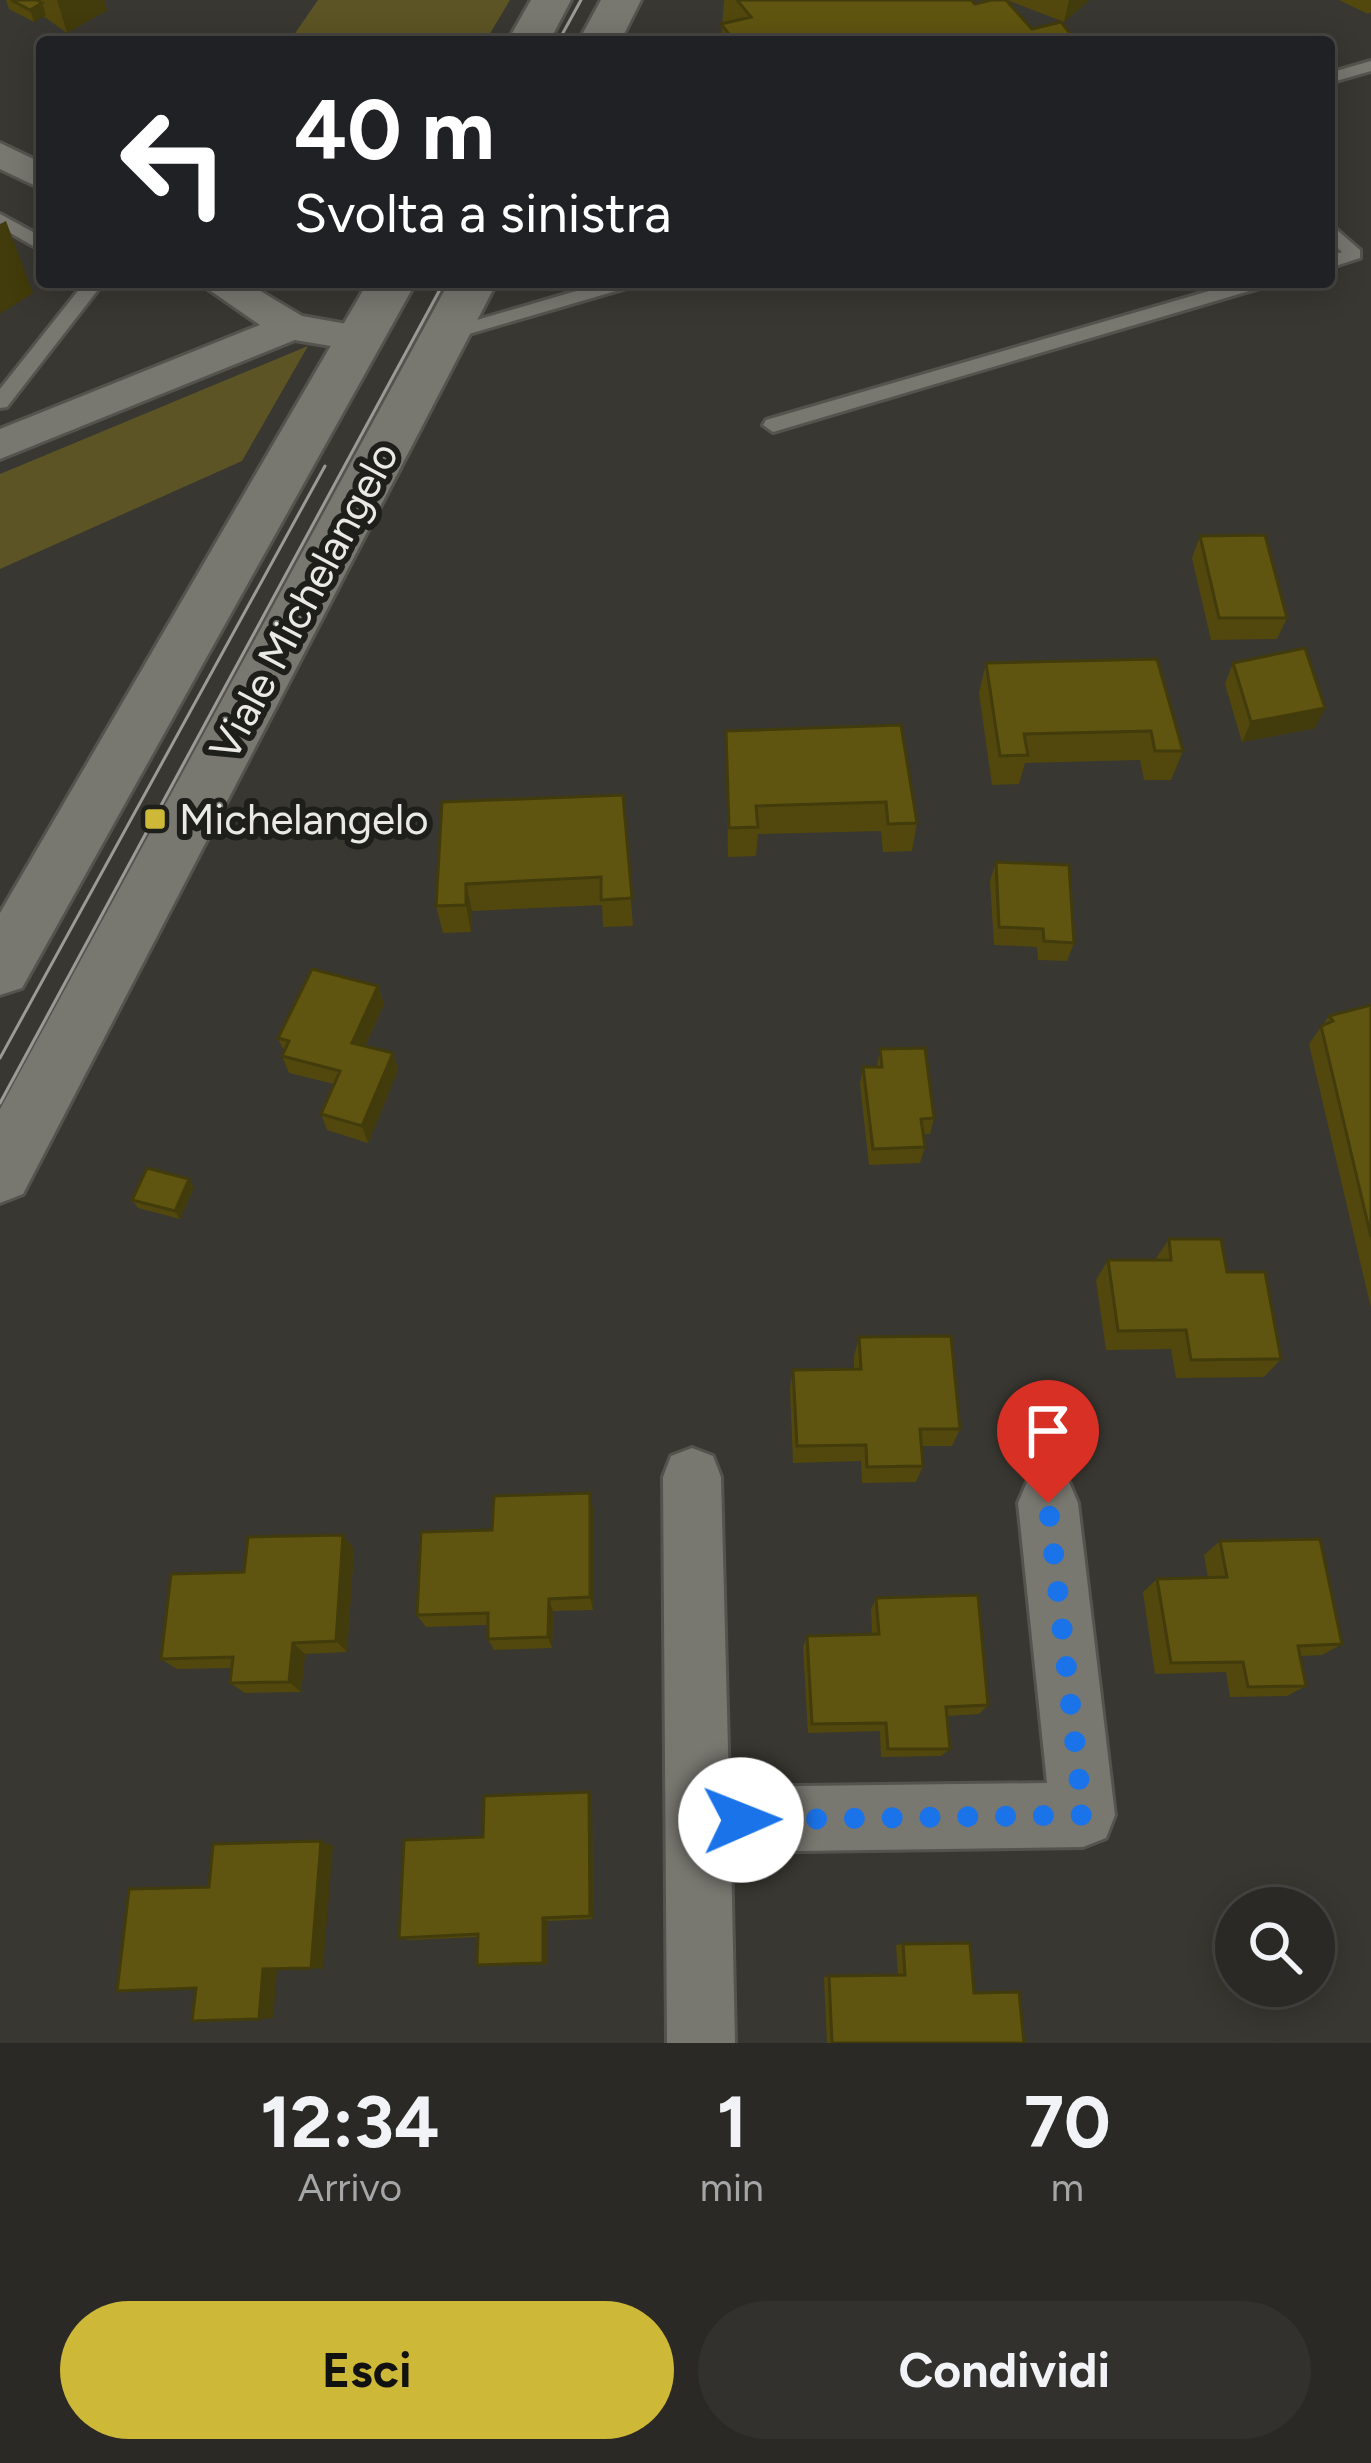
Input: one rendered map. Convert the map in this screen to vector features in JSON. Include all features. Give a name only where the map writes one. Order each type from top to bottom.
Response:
[{"type":"street","points":[[530,36],[551,0]]},
{"type":"street","points":[[602,36],[621,0]]},
{"type":"street","points":[[0,154],[36,175]]},
{"type":"street","points":[[227,288],[292,327],[361,338]]},
{"type":"street","name":"Viale Michelangelo","points":[[0,969],[389,288]]},
{"type":"street","name":"Viale Michelangelo","points":[[0,1173],[469,288]]},
{"type":"street","points":[[0,445],[292,327]]},
{"type":"street","points":[[692,1477],[701,2043]]},
{"type":"street","points":[[698,1820],[1083,1815],[1048,1503]]},
{"type":"lane","points":[[1335,76],[1371,66]]},
{"type":"lane","points":[[0,219],[36,241]]},
{"type":"lane","points":[[1335,235],[1354,254],[1335,260]]},
{"type":"lane","points":[[0,401],[90,288]]},
{"type":"lane","points":[[445,335],[606,288]]},
{"type":"lane","points":[[772,425],[1240,288]]},
{"type":"shaded area","points":[[318,0],[510,0],[489,36],[293,36]]},
{"type":"shaded area","points":[[308,346],[242,461],[0,569],[0,474]]},
{"type":"building","points":[[11,0],[37,0],[42,3],[30,10]]},
{"type":"building","points":[[737,0],[971,0],[975,4],[1006,0],[1032,29],[1061,22],[1072,36],[730,36],[721,24],[751,17]]},
{"type":"building","points":[[1265,535],[1287,618],[1219,618],[1200,536]]},
{"type":"building","points":[[1305,648],[1325,708],[1251,722],[1233,663]]},
{"type":"building","points":[[1157,659],[1183,751],[1155,751],[1151,731],[1024,734],[1028,755],[1000,756],[986,663]]},
{"type":"building","points":[[901,725],[917,823],[888,824],[886,802],[756,806],[758,827],[729,828],[726,731]]},
{"type":"building","points":[[623,795],[632,898],[601,900],[601,877],[466,884],[466,905],[436,906],[442,802]]},
{"type":"building","points":[[996,862],[1069,865],[1074,943],[1044,941],[1043,929],[999,927]]},
{"type":"building","points":[[312,969],[378,986],[352,1043],[393,1053],[362,1126],[321,1114],[340,1071],[282,1056],[289,1041],[278,1038]]},
{"type":"building","points":[[1371,1005],[1371,1237],[1321,1026],[1333,1021],[1329,1016]]},
{"type":"building","points":[[925,1048],[934,1118],[921,1119],[925,1147],[873,1149],[863,1067],[882,1067],[880,1049]]},
{"type":"building","points":[[147,1168],[189,1179],[175,1211],[132,1200]]},
{"type":"building","points":[[1169,1239],[1221,1239],[1227,1272],[1265,1272],[1281,1359],[1191,1360],[1186,1330],[1118,1331],[1108,1260],[1171,1260]]},
{"type":"building","points":[[951,1336],[960,1429],[920,1429],[923,1466],[867,1467],[866,1445],[797,1446],[793,1370],[861,1369],[859,1337]]},
{"type":"building","points":[[590,1493],[590,1597],[549,1599],[548,1637],[488,1639],[488,1613],[417,1615],[421,1532],[492,1530],[494,1496]]},
{"type":"building","points":[[343,1535],[336,1641],[293,1643],[289,1682],[230,1683],[233,1657],[161,1659],[171,1574],[244,1572],[248,1537]]},
{"type":"building","points":[[1320,1539],[1342,1644],[1298,1646],[1306,1686],[1248,1687],[1243,1662],[1171,1663],[1157,1579],[1227,1577],[1220,1541]]},
{"type":"building","points":[[978,1595],[988,1705],[946,1707],[950,1749],[888,1749],[886,1723],[812,1724],[807,1636],[879,1634],[876,1598]]},
{"type":"building","points":[[589,1792],[590,1916],[543,1918],[543,1963],[477,1965],[478,1934],[399,1938],[404,1840],[483,1837],[484,1796]]},
{"type":"building","points":[[321,1841],[311,1968],[263,1969],[259,2019],[192,2021],[196,1988],[117,1991],[129,1889],[209,1887],[213,1844]]},
{"type":"building","points":[[970,1943],[974,1993],[1019,1992],[1024,2043],[832,2043],[829,1976],[905,1975],[903,1944]]},
{"type":"tram line","points":[[561,36],[581,0]]},
{"type":"tram line","points":[[0,1103],[441,288]]},
{"type":"tram line","points":[[0,1058],[325,466]]},
{"type":"place","name":"Michelangelo","points":[[155,819]]},
{"type":"route","points":[[741,1820],[1083,1815],[1048,1503]]}]
